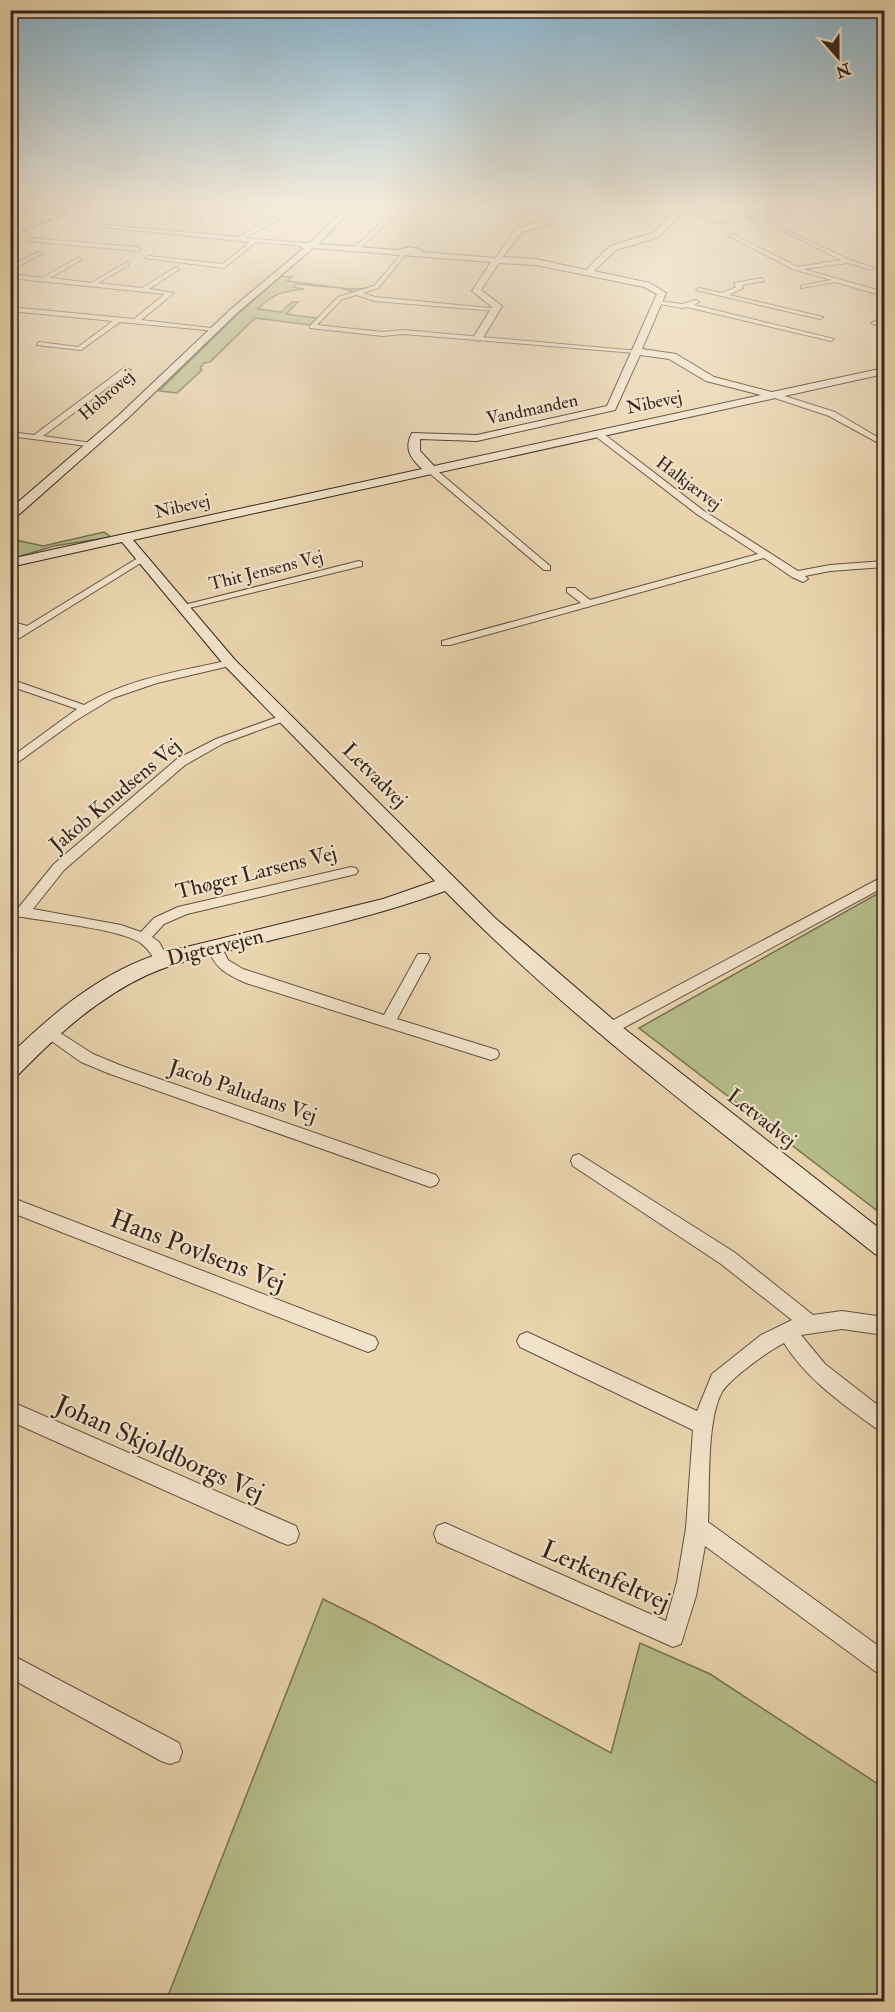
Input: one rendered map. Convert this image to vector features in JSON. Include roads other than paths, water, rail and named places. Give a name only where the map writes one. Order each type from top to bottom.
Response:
[{"type":"street","points":[[134,322],[162,301]]},
{"type":"street","name":"Hobrovej","points":[[11,512],[79,443],[245,301]]},
{"type":"street","points":[[337,301],[312,327],[383,334],[403,332],[638,353],[686,363],[696,372],[710,379],[816,407],[842,418],[885,444]]},
{"type":"street","points":[[397,301],[496,309]]},
{"type":"street","points":[[478,338],[497,306],[488,301]]},
{"type":"street","points":[[688,305],[702,301]]},
{"type":"street","points":[[748,301],[820,317]]},
{"type":"street","points":[[638,353],[646,344],[645,334],[658,303],[688,305],[831,339]]},
{"type":"street","points":[[66,315],[82,305]]},
{"type":"street","points":[[10,309],[213,328]]},
{"type":"street","points":[[874,323],[885,319]]},
{"type":"street","points":[[39,344],[79,349],[118,320]]},
{"type":"street","name":"Hobrovej","points":[[11,512],[92,445],[213,328]]},
{"type":"street","name":"Vandmanden","points":[[431,470],[415,456],[413,446],[416,435],[477,438],[604,411],[613,406],[628,368],[637,363],[638,353]]},
{"type":"street","name":"Hobrovej","points":[[36,437],[53,421],[127,370]]},
{"type":"street","name":"Nibevej","points":[[10,564],[885,371]]},
{"type":"street","name":"Halkjærvej","points":[[597,433],[701,513],[799,577],[830,568],[885,564]]},
{"type":"street","name":"Hobrovej","points":[[10,434],[92,445]]},
{"type":"street","points":[[431,470],[547,568]]},
{"type":"street","name":"Letvadvej","points":[[125,538],[230,663],[512,945],[609,1029],[885,1246]]},
{"type":"street","points":[[446,643],[765,555]]},
{"type":"street","points":[[10,641],[141,559]]},
{"type":"street","name":"Thit Jensens Vej","points":[[182,607],[359,564]]},
{"type":"street","points":[[571,590],[587,603]]},
{"type":"street","points":[[10,624],[29,630]]},
{"type":"street","points":[[10,764],[86,709],[122,691],[230,663]]},
{"type":"street","points":[[10,682],[86,709]]},
{"type":"street","name":"Jakob Knudsens Vej","points":[[17,911],[59,867],[181,762],[220,741],[283,718]]},
{"type":"street","name":"Thøger Larsens Vej","points":[[143,938],[159,921],[183,910],[351,871]]},
{"type":"street","points":[[609,1029],[885,881]]},
{"type":"street","name":"Digtervejen","points":[[14,1060],[94,993],[126,974],[162,960],[214,946],[387,905],[449,883]]},
{"type":"street","points":[[17,911],[121,930],[143,938],[153,946],[162,960]]},
{"type":"street","points":[[214,946],[218,960],[226,968],[251,979],[491,1054]]},
{"type":"street","points":[[388,1021],[423,958]]},
{"type":"street","name":"Jacob Paludans Vej","points":[[48,1031],[87,1058],[116,1070],[430,1180]]},
{"type":"street","points":[[579,1161],[751,1274],[780,1296],[810,1324]]},
{"type":"street","name":"Hans Povlsens Vej","points":[[10,1204],[368,1343]]},
{"type":"street","name":"Lerkenfeltvej","points":[[445,1534],[673,1636],[682,1608],[696,1526],[704,1425],[716,1386],[764,1341],[787,1331],[810,1324],[842,1320],[885,1326]]},
{"type":"street","points":[[787,1331],[802,1354],[833,1384],[885,1422]]},
{"type":"street","points":[[527,1341],[704,1425]]},
{"type":"street","name":"Johan Skjoldborgs Vej","points":[[10,1411],[288,1534]]},
{"type":"street","points":[[696,1526],[885,1664]]},
{"type":"street","points":[[10,1665],[170,1752]]}]
